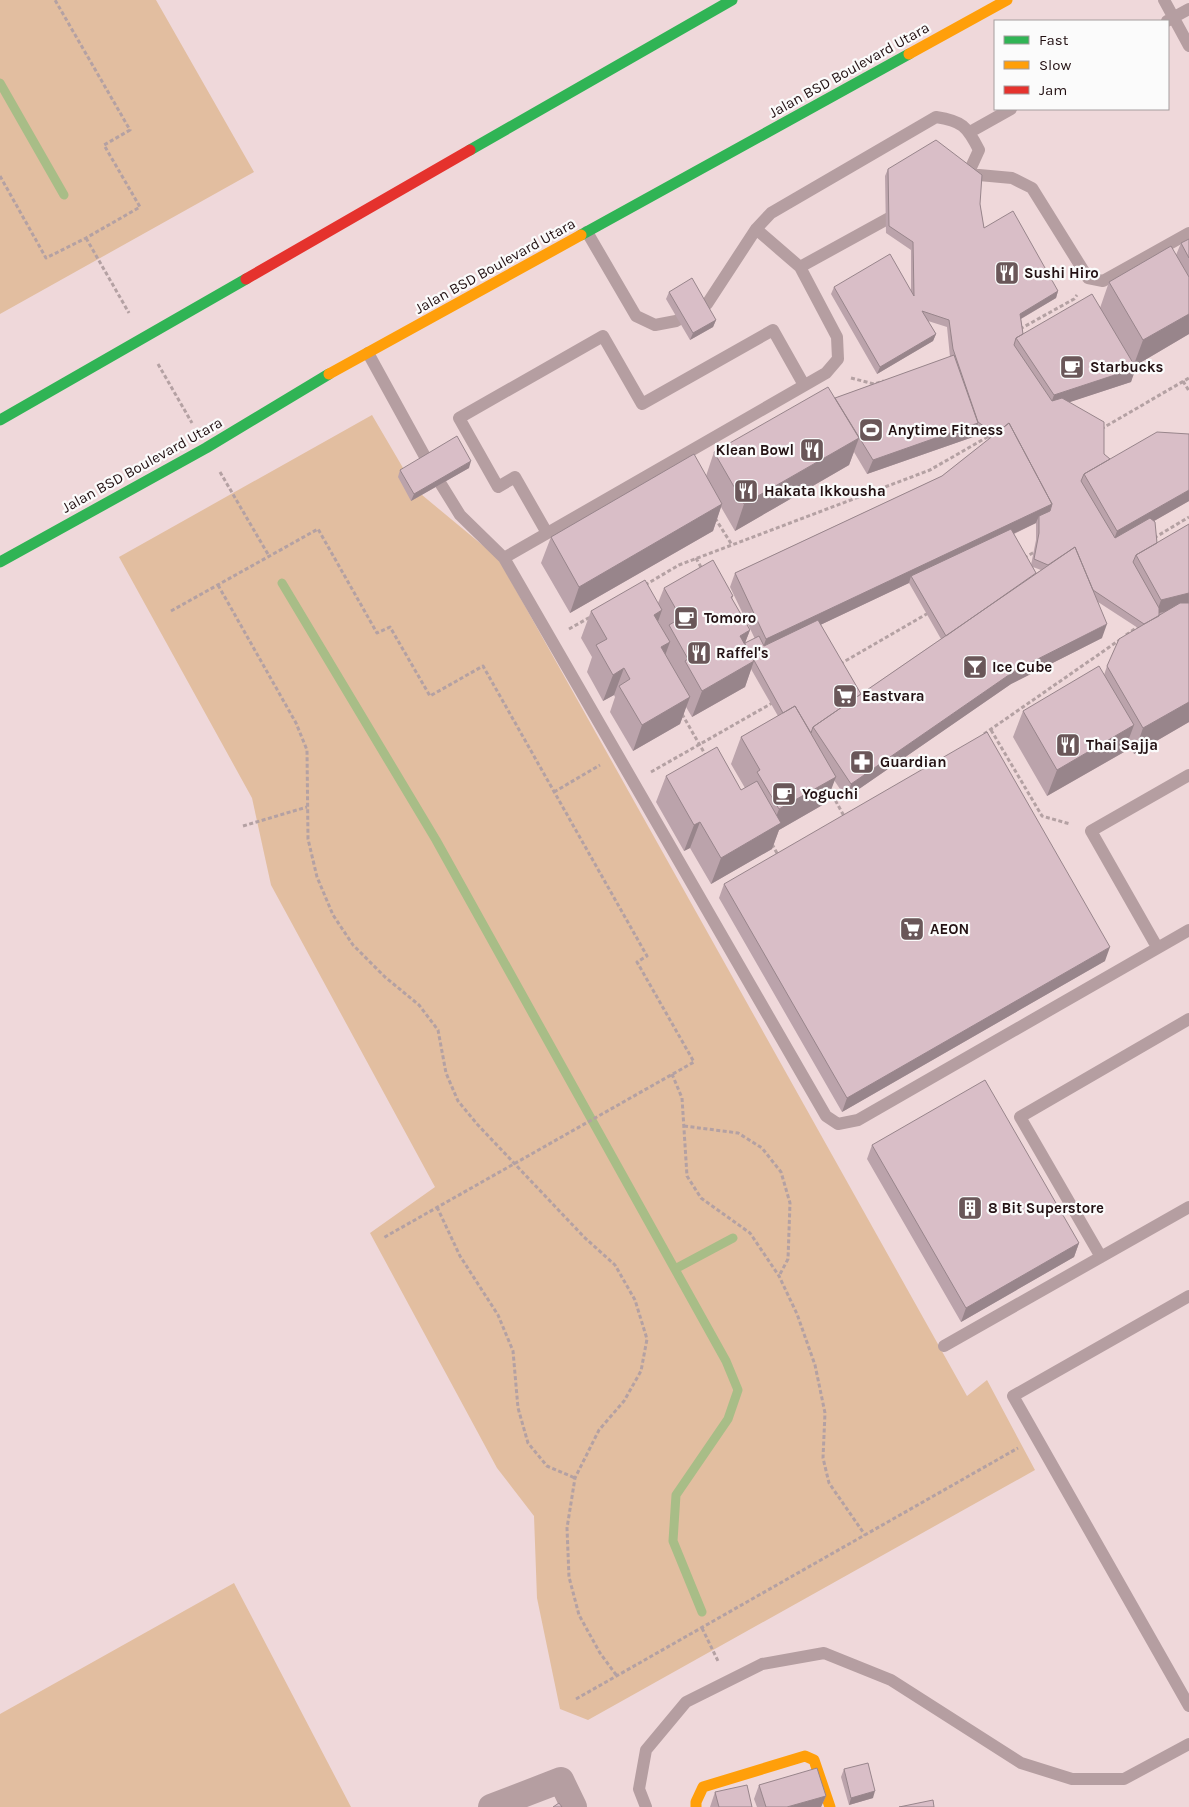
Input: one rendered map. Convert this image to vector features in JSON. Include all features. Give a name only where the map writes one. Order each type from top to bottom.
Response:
[{"type":"main road","points":[[0,420],[732,0]]},
{"type":"main road","name":"Jalan BSD Boulevard Utara","points":[[0,562],[206,448],[308,386],[1007,0]]},
{"type":"main road","points":[[696,1807],[696,1802],[703,1787],[805,1756],[814,1760],[830,1807]]},
{"type":"street","points":[[491,1807],[561,1780],[574,1807]]},
{"type":"lane","points":[[1164,0],[1170,19],[1189,46]]},
{"type":"lane","points":[[1170,19],[1189,9]]},
{"type":"lane","points":[[970,132],[1009,110]]},
{"type":"lane","points":[[587,232],[636,316],[655,325],[676,321],[707,304],[756,229],[771,213],[936,117],[955,120],[970,132],[979,150],[968,174],[951,184]]},
{"type":"lane","points":[[968,174],[1012,178],[1032,188],[1088,278],[1103,281],[1189,233]]},
{"type":"lane","points":[[800,268],[909,208]]},
{"type":"lane","points":[[504,558],[826,373],[838,359],[837,337],[800,268],[756,229]]},
{"type":"lane","points":[[547,534],[515,477],[498,487],[459,418],[603,336],[642,404],[773,330],[804,385]]},
{"type":"lane","points":[[368,353],[434,473],[460,515],[504,558],[826,1116],[838,1124],[858,1120],[1189,930]]},
{"type":"lane","points":[[1157,947],[1091,831],[1189,775]]},
{"type":"lane","points":[[1101,1257],[1020,1117],[1189,1019]]},
{"type":"lane","points":[[944,1346],[1189,1207]]},
{"type":"lane","points":[[1189,1296],[1012,1396],[1189,1706]]},
{"type":"lane","points":[[646,1807],[640,1789],[646,1750],[686,1702],[762,1664],[824,1653],[891,1680],[1021,1763],[1072,1779],[1124,1779],[1189,1744]]},
{"type":"path","points":[[0,176],[46,258],[140,208],[104,145],[130,130],[55,0]]},
{"type":"path","points":[[86,238],[269,556]]},
{"type":"path","points":[[1014,333],[1074,299],[1088,278]]},
{"type":"path","points":[[826,373],[874,384],[892,378]]},
{"type":"path","points":[[1093,433],[1189,378]]},
{"type":"path","points":[[1183,381],[1189,391]]},
{"type":"path","points":[[642,587],[679,565],[696,558],[930,470],[994,433]]},
{"type":"path","points":[[713,513],[732,545]]},
{"type":"path","points":[[1146,542],[1189,517]]},
{"type":"path","points":[[171,611],[318,529],[377,634],[390,627],[430,696],[483,666],[647,956],[637,962],[694,1062],[383,1238]]},
{"type":"path","points":[[1020,561],[1037,551]]},
{"type":"path","points":[[696,558],[706,575]]},
{"type":"path","points":[[218,584],[296,723],[307,750],[308,839],[317,877],[333,915],[353,945],[385,977],[420,1005],[438,1030],[446,1073],[458,1100],[476,1124],[584,1237],[615,1265],[635,1300],[647,1339],[641,1371],[624,1401],[599,1430],[575,1478],[567,1528],[569,1577],[580,1616],[600,1653],[617,1676]]},
{"type":"path","points":[[838,665],[933,610]]},
{"type":"path","points":[[552,639],[593,615]]},
{"type":"path","points":[[1133,618],[1138,626]]},
{"type":"path","points":[[982,735],[1138,626],[1147,625]]},
{"type":"path","points":[[633,782],[778,700]]},
{"type":"path","points":[[681,712],[709,760]]},
{"type":"path","points":[[991,730],[1042,816],[1091,831]]},
{"type":"path","points":[[554,792],[617,754]]},
{"type":"path","points":[[825,783],[844,816],[836,821]]},
{"type":"path","points":[[244,826],[308,807]]},
{"type":"path","points":[[768,838],[778,855]]},
{"type":"path","points":[[769,860],[786,850]]},
{"type":"path","points":[[672,1074],[682,1098],[687,1176],[701,1198],[750,1234],[779,1276],[798,1314],[816,1365],[825,1413],[823,1458],[829,1483],[865,1535]]},
{"type":"path","points":[[684,1126],[738,1133],[762,1148],[781,1172],[790,1203],[788,1259],[779,1276]]},
{"type":"path","points":[[437,1207],[460,1256],[498,1315],[513,1351],[518,1408],[528,1443],[548,1466],[575,1478]]},
{"type":"path","points":[[576,1699],[1036,1437]]},
{"type":"path","points":[[702,1628],[728,1681]]},
{"type":"shaded area","points":[[0,0],[156,0],[254,172],[0,314]]},
{"type":"shaded area","points":[[372,415],[416,490],[498,558],[967,1396],[987,1380],[1035,1470],[588,1720],[560,1709],[537,1598],[534,1516],[497,1468],[370,1233],[435,1187],[271,885],[252,798],[119,557]]},
{"type":"shaded area","points":[[234,1583],[351,1807],[0,1807],[0,1714]]},
{"type":"building","points":[[936,140],[982,175],[980,204],[984,228],[1013,211],[1058,291],[1020,314],[1023,334],[1016,338],[1014,345],[1052,401],[1062,398],[1104,422],[1104,454],[1110,459],[1084,474],[1081,481],[1115,538],[1150,518],[1155,522],[1157,543],[1136,555],[1133,562],[1159,608],[1159,616],[1144,624],[1093,590],[1075,547],[1048,565],[1034,559],[1039,533],[1039,516],[1050,511],[1052,504],[1009,423],[995,434],[978,422],[953,349],[949,320],[922,311],[936,334],[880,367],[834,287],[890,254],[914,296],[913,242],[889,226],[888,169]]},
{"type":"building","points":[[1189,239],[1189,258],[1181,243]]},
{"type":"building","points":[[1171,246],[1189,277],[1189,314],[1143,340],[1109,282]]},
{"type":"building","points":[[692,278],[716,320],[693,333],[669,292]]},
{"type":"building","name":"Starbucks","points":[[1092,294],[1136,368],[1054,395],[1016,338]]},
{"type":"building","points":[[954,355],[978,423],[873,460],[835,398]]},
{"type":"building","points":[[828,387],[859,438],[744,504],[714,452]]},
{"type":"building","points":[[1009,423],[1052,504],[766,639],[735,573],[942,476]]},
{"type":"building","points":[[1157,432],[1189,434],[1189,490],[1117,531],[1084,474]]},
{"type":"building","points":[[457,436],[471,461],[414,494],[400,470]]},
{"type":"building","points":[[694,454],[722,504],[579,587],[551,537]]},
{"type":"building","points":[[1189,524],[1189,593],[1161,600],[1136,555]]},
{"type":"building","points":[[1011,529],[1036,573],[946,636],[911,576]]},
{"type":"building","points":[[1075,547],[1107,624],[1016,670],[851,784],[813,727]]},
{"type":"building","points":[[713,560],[750,630],[740,636],[754,661],[702,691],[685,661],[688,659],[669,625],[681,618],[664,588]]},
{"type":"building","points":[[645,580],[662,610],[654,615],[670,642],[661,647],[690,697],[642,725],[619,686],[630,679],[624,668],[613,675],[596,645],[607,639],[591,611]]},
{"type":"building","points":[[1180,603],[1189,603],[1189,702],[1143,728],[1107,666],[1119,639]]},
{"type":"building","points":[[818,620],[861,694],[813,727],[811,733],[795,706],[783,713],[745,643],[759,636],[764,646]]},
{"type":"building","points":[[1099,666],[1134,725],[1057,770],[1023,711]]},
{"type":"building","points":[[795,706],[836,777],[779,809],[757,772],[760,770],[741,737]]},
{"type":"building","name":"AEON","points":[[987,732],[1110,947],[847,1098],[724,884]]},
{"type":"building","points":[[717,747],[741,790],[757,781],[781,823],[721,858],[700,822],[694,825],[666,776]]},
{"type":"building","name":"8 Bit Superstore","points":[[985,1080],[1079,1243],[966,1308],[872,1145]]},
{"type":"building","points":[[868,1763],[875,1791],[851,1798],[844,1769]]},
{"type":"building","points":[[817,1768],[826,1796],[787,1807],[766,1807],[759,1785]]},
{"type":"building","points":[[747,1785],[752,1807],[719,1807],[715,1792]]},
{"type":"building","points":[[933,1800],[934,1807],[899,1807]]},
{"type":"building","points":[[559,1803],[562,1807],[553,1807]]},
{"type":"waterway","points":[[0,83],[64,195]]},
{"type":"waterway","points":[[282,583],[436,840],[726,1361],[738,1390],[728,1419],[676,1495],[673,1541],[702,1612]]},
{"type":"waterway","points":[[675,1269],[733,1238]]},
{"type":"traffic: fast","points":[[470,150],[732,0]]},
{"type":"traffic: fast","points":[[581,235],[909,54]]},
{"type":"traffic: fast","points":[[0,420],[246,279]]},
{"type":"traffic: fast","points":[[0,562],[206,448],[329,374]]},
{"type":"traffic: slow","points":[[909,54],[1007,0]]},
{"type":"traffic: slow","points":[[329,374],[581,235]]},
{"type":"traffic: slow","points":[[696,1807],[696,1802],[703,1787],[805,1756],[814,1760],[830,1807]]},
{"type":"traffic: jam","points":[[246,279],[470,150]]},
{"type":"place","name":"Sushi Hiro","points":[[1007,273]]},
{"type":"place","name":"Starbucks","points":[[1072,367]]},
{"type":"place","name":"Anytime Fitness","points":[[871,430]]},
{"type":"place","name":"Klean Bowl","points":[[812,450]]},
{"type":"place","name":"Hakata Ikkousha","points":[[746,491]]},
{"type":"place","name":"Tomoro","points":[[686,618]]},
{"type":"place","name":"Raffel's","points":[[699,653]]},
{"type":"place","name":"Ice Cube","points":[[975,667]]},
{"type":"place","name":"Eastvara","points":[[845,696]]},
{"type":"place","name":"Thai Sajja","points":[[1068,745]]},
{"type":"place","name":"Guardian","points":[[862,762]]},
{"type":"place","name":"Yoguchi","points":[[784,794]]},
{"type":"place","name":"AEON","points":[[912,929]]},
{"type":"place","name":"8 Bit Superstore","points":[[970,1208]]}]
